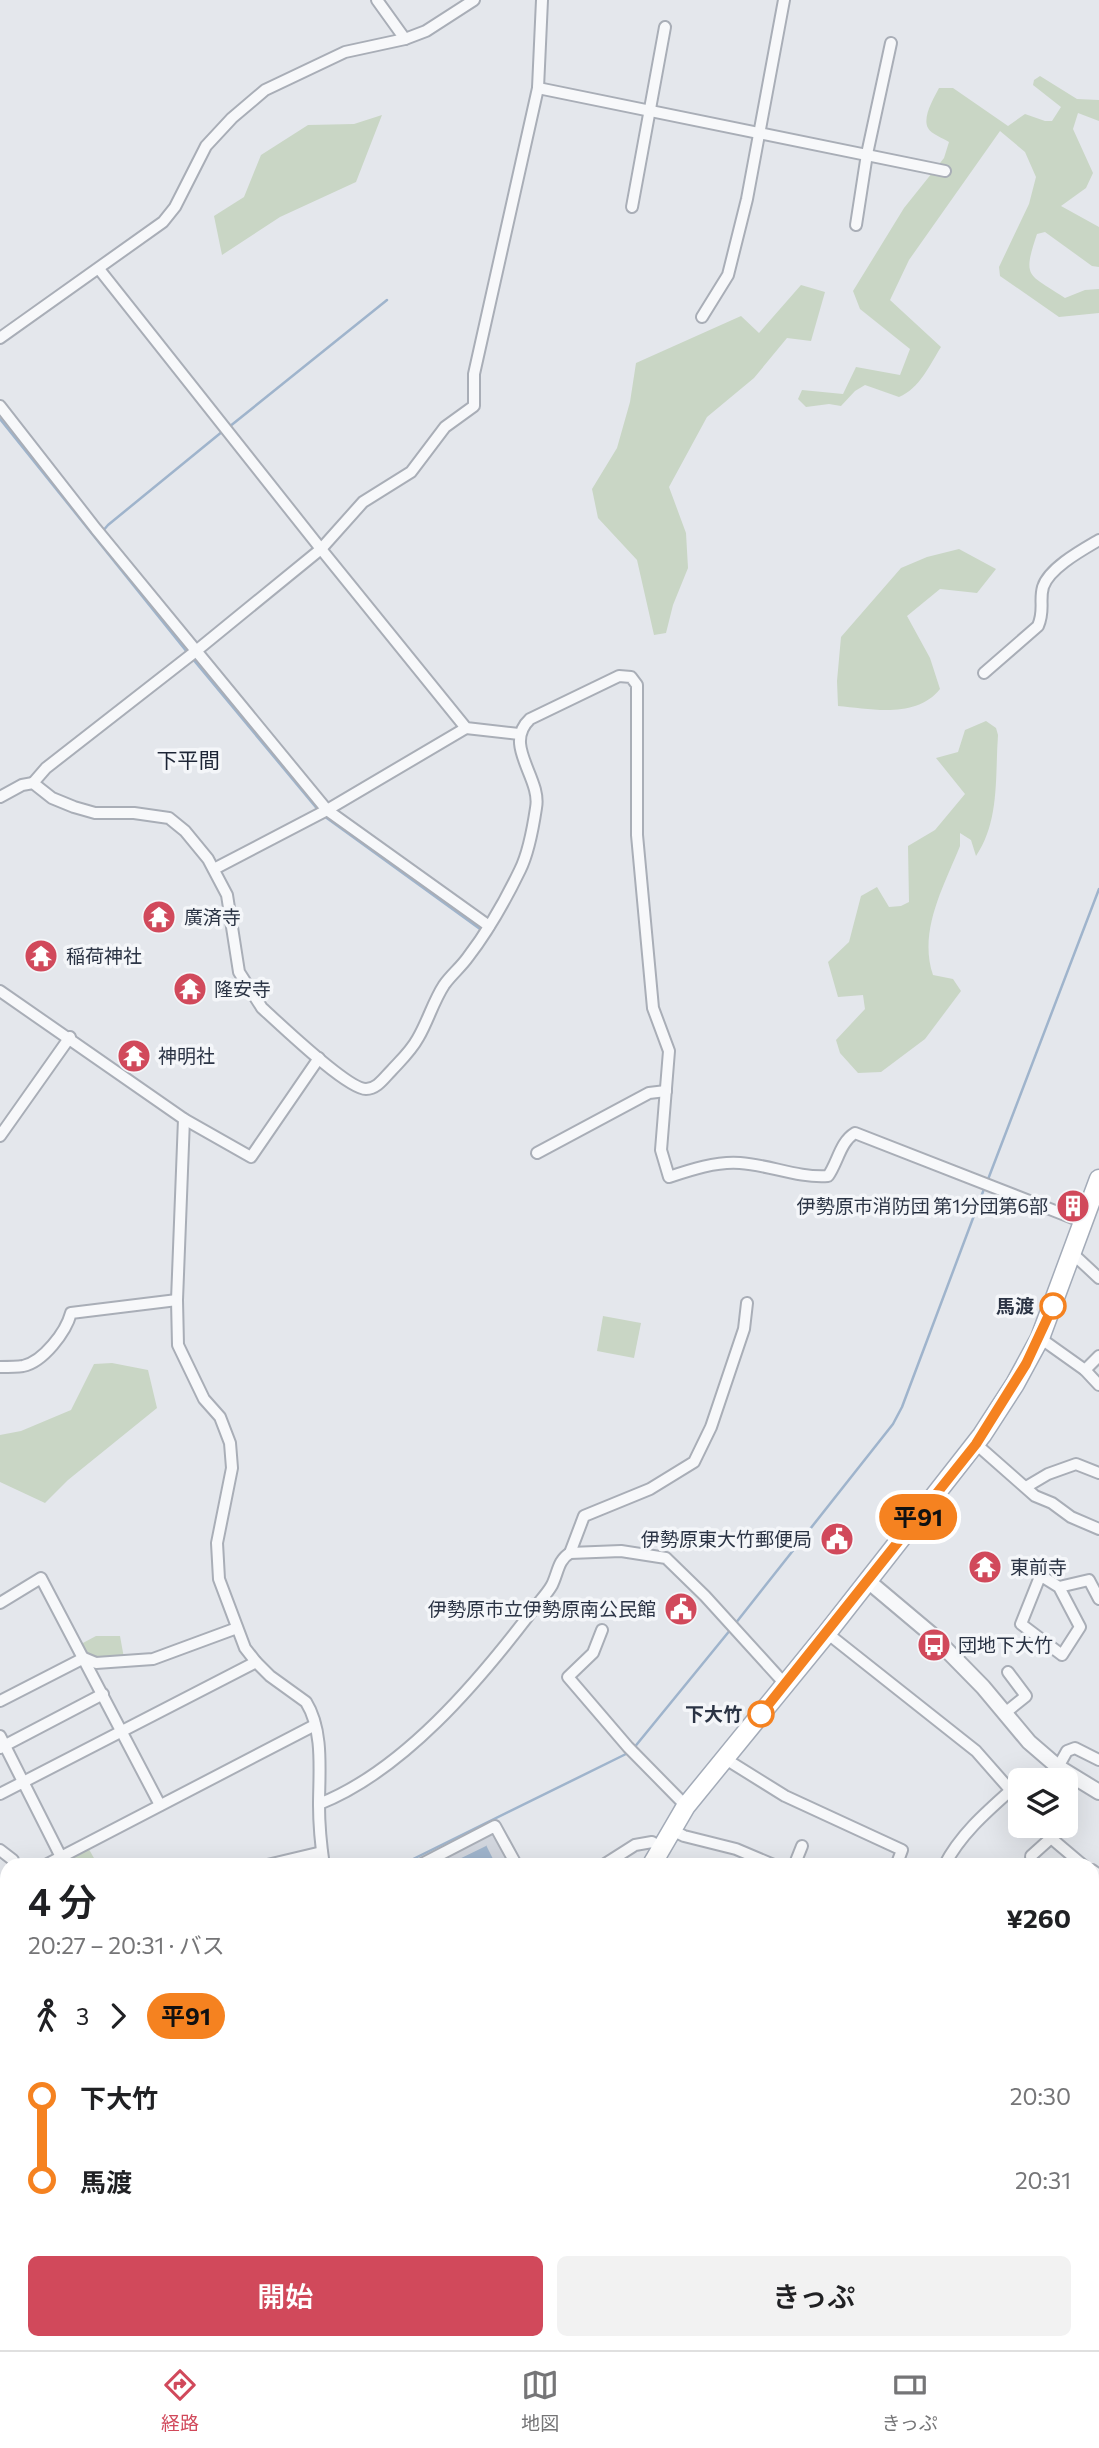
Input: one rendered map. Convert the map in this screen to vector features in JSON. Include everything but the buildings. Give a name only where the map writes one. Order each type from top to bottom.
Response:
[{"type":"main road","points":[[655,1858],[686,1806],[869,1581],[976,1444],[1015,1384],[1040,1338],[1083,1222],[1095,1204],[1099,1179]]},
{"type":"street","points":[[377,0],[405,39]]},
{"type":"street","points":[[0,338],[163,222],[175,207],[206,146],[232,118],[265,90],[345,52],[405,39],[426,31],[474,0]]},
{"type":"street","points":[[0,797],[22,785],[33,783],[46,768],[321,549],[363,502],[411,472],[445,427],[474,406],[474,374],[538,88],[542,0]]},
{"type":"street","points":[[702,317],[728,275],[747,199],[784,0]]},
{"type":"street","points":[[632,207],[665,27]]},
{"type":"street","points":[[856,225],[867,154],[891,43]]},
{"type":"street","points":[[538,88],[945,171]]},
{"type":"street","points":[[99,269],[466,728]]},
{"type":"street","points":[[0,406],[96,529],[327,810],[489,926]]},
{"type":"street","points":[[984,673],[1038,626],[1043,616],[1042,588],[1047,579],[1073,555],[1099,540]]},
{"type":"street","points":[[33,783],[52,798],[95,814],[134,813],[169,818],[186,831],[214,869],[227,895],[235,957],[245,984],[262,1008],[339,1075],[362,1089],[372,1088],[407,1055],[418,1038],[435,998],[489,926],[521,868],[537,804],[521,750],[519,734],[522,726],[530,719],[620,676],[631,677],[637,685],[637,835],[653,1008],[669,1051],[661,1150],[669,1177],[712,1166],[739,1163],[814,1177],[828,1176],[835,1167],[847,1138],[855,1133],[1083,1222]]},
{"type":"street","points":[[214,869],[327,810],[466,728],[519,734]]},
{"type":"street","points":[[0,990],[184,1119],[251,1157],[319,1058]]},
{"type":"street","points":[[0,1136],[70,1037]]},
{"type":"street","points":[[537,1153],[649,1093],[666,1090]]},
{"type":"street","points":[[184,1119],[177,1300],[178,1345],[204,1399],[220,1417],[230,1443],[232,1468],[217,1543],[219,1579],[245,1648],[256,1662],[306,1702],[312,1711],[321,1770],[319,1804],[323,1858]]},
{"type":"street","points":[[1072,1253],[1099,1278]]},
{"type":"street","points":[[0,1367],[25,1366],[44,1354],[69,1322],[71,1313],[177,1300]]},
{"type":"street","points":[[570,1553],[584,1516],[650,1489],[694,1462],[711,1427],[736,1353],[744,1329],[747,1303]]},
{"type":"street","points":[[1040,1338],[1084,1370],[1099,1385]]},
{"type":"street","points":[[1084,1370],[1099,1356]]},
{"type":"street","points":[[976,1444],[1035,1496],[1052,1503],[1071,1517],[1099,1529]]},
{"type":"street","points":[[1026,1487],[1048,1474],[1076,1464],[1099,1473]]},
{"type":"street","points":[[319,1804],[341,1796],[367,1780],[429,1728],[504,1647],[551,1586],[563,1558],[570,1553],[621,1551],[666,1559],[705,1595],[785,1684]]},
{"type":"street","points":[[1059,1587],[1080,1627],[1062,1655],[1021,1624],[1039,1579],[1044,1577],[1059,1587],[1094,1578],[1099,1599]]},
{"type":"street","points":[[0,1603],[41,1578],[160,1805]]},
{"type":"street","points":[[869,1581],[932,1634],[1029,1742],[1058,1767],[1099,1792]]},
{"type":"street","points":[[0,1701],[84,1658],[96,1663],[153,1659],[237,1628]]},
{"type":"street","points":[[602,1630],[593,1653],[568,1677],[628,1747],[686,1806]]},
{"type":"street","points":[[827,1633],[976,1751],[1008,1787]]},
{"type":"street","points":[[0,1794],[256,1662]]},
{"type":"street","points":[[1005,1713],[1029,1694],[1008,1672]]},
{"type":"street","points":[[103,1695],[2,1743],[61,1857],[315,1725]]},
{"type":"street","points":[[1058,1767],[1067,1751],[1075,1748],[1099,1760]]},
{"type":"street","points":[[724,1758],[785,1796],[902,1850],[899,1858]]},
{"type":"street","points":[[948,1858],[977,1820],[1008,1793]]},
{"type":"street","points":[[433,1858],[495,1826],[513,1858]]},
{"type":"street","points":[[670,1829],[684,1836],[736,1849],[757,1858]]},
{"type":"street","points":[[1031,1858],[1051,1838],[1075,1858]]},
{"type":"street","points":[[615,1858],[635,1845],[652,1842],[660,1847]]},
{"type":"street","points":[[797,1858],[802,1846]]},
{"type":"street","points":[[297,1858],[322,1852]]},
{"type":"shaded area","points":[[489,1834],[496,1835],[507,1858],[442,1858]]},
{"type":"green space","points":[[1040,76],[1077,99],[1099,100],[1099,121],[1078,113],[1073,129],[1093,173],[1086,188],[1061,206],[1099,227],[1099,267],[1092,266],[1045,232],[1037,234],[1030,267],[1036,279],[1065,298],[1085,290],[1099,289],[1099,313],[1059,317],[1000,276],[999,267],[1029,204],[1036,177],[1025,152],[1000,131],[909,260],[890,300],[941,347],[923,376],[913,388],[899,397],[865,385],[841,406],[829,404],[806,407],[798,399],[802,390],[843,394],[856,367],[900,375],[910,349],[860,309],[853,291],[904,208],[944,158],[949,142],[928,128],[926,119],[939,88],[953,88],[1008,126],[1025,114],[1052,121],[1061,107],[1033,85],[1034,80]]},
{"type":"green space","points":[[382,115],[356,182],[280,217],[222,255],[214,216],[244,197],[261,155],[308,125],[354,124]]},
{"type":"green space","points":[[801,285],[825,292],[811,341],[787,338],[754,378],[707,417],[669,487],[686,533],[688,568],[673,605],[666,633],[654,635],[637,560],[598,518],[592,489],[617,448],[630,402],[636,363],[741,316],[759,333]]},
{"type":"green space","points":[[959,549],[996,569],[977,593],[940,589],[907,616],[930,658],[940,689],[919,705],[906,708],[879,710],[838,706],[841,637],[901,568],[927,557]]},
{"type":"green space","points":[[986,721],[996,728],[998,735],[993,813],[984,842],[976,856],[971,840],[960,833],[960,846],[940,893],[929,942],[933,975],[953,979],[961,991],[925,1039],[881,1072],[858,1073],[840,1053],[836,1040],[865,1009],[863,995],[838,997],[828,962],[849,942],[861,896],[877,887],[889,907],[909,902],[908,846],[935,830],[965,794],[936,758],[958,752],[965,730]]},
{"type":"green space","points":[[603,1316],[641,1323],[634,1358],[597,1351]]},
{"type":"green space","points":[[112,1363],[148,1370],[157,1408],[68,1480],[45,1503],[0,1482],[0,1435],[21,1431],[71,1410],[94,1364]]},
{"type":"green space","points":[[96,1636],[120,1636],[124,1658],[104,1660],[90,1655],[81,1644]]},
{"type":"green space","points":[[87,1846],[94,1858],[65,1858]]},
{"type":"water","points":[[486,1846],[492,1858],[461,1858]]},
{"type":"waterway","points":[[229,427],[387,300]]},
{"type":"waterway","points":[[0,419],[187,652]]},
{"type":"waterway","points":[[102,532],[223,431]]},
{"type":"waterway","points":[[192,658],[319,811]]},
{"type":"waterway","points":[[324,816],[480,929]]},
{"type":"waterway","points":[[987,1182],[1099,889]]},
{"type":"waterway","points":[[735,1624],[893,1424],[902,1407],[984,1189]]},
{"type":"waterway","points":[[633,1749],[731,1629]]},
{"type":"waterway","points":[[415,1858],[628,1753]]},
{"type":"bus line","name":"平91","points":[[761,1714],[976,1444],[1015,1384],[1040,1338],[1053,1306]]},
{"type":"place","name":"廣済寺","points":[[159,917]]},
{"type":"place","name":"稲荷神社","points":[[41,956]]},
{"type":"place","name":"隆安寺","points":[[190,989]]},
{"type":"place","name":"神明社","points":[[134,1056]]},
{"type":"place","name":"伊勢原市消防団 第1分団第6部","points":[[1073,1206]]},
{"type":"place","name":"馬渡","points":[[1053,1306]]},
{"type":"place","name":"伊勢原東大竹郵便局","points":[[837,1539]]},
{"type":"place","name":"東前寺","points":[[985,1567]]},
{"type":"place","name":"伊勢原市立伊勢原南公民館","points":[[681,1609]]},
{"type":"place","name":"団地下大竹","points":[[934,1645]]},
{"type":"place","name":"下大竹","points":[[761,1714]]},
{"type":"district","name":"下平間","points":[[188,761]]}]
